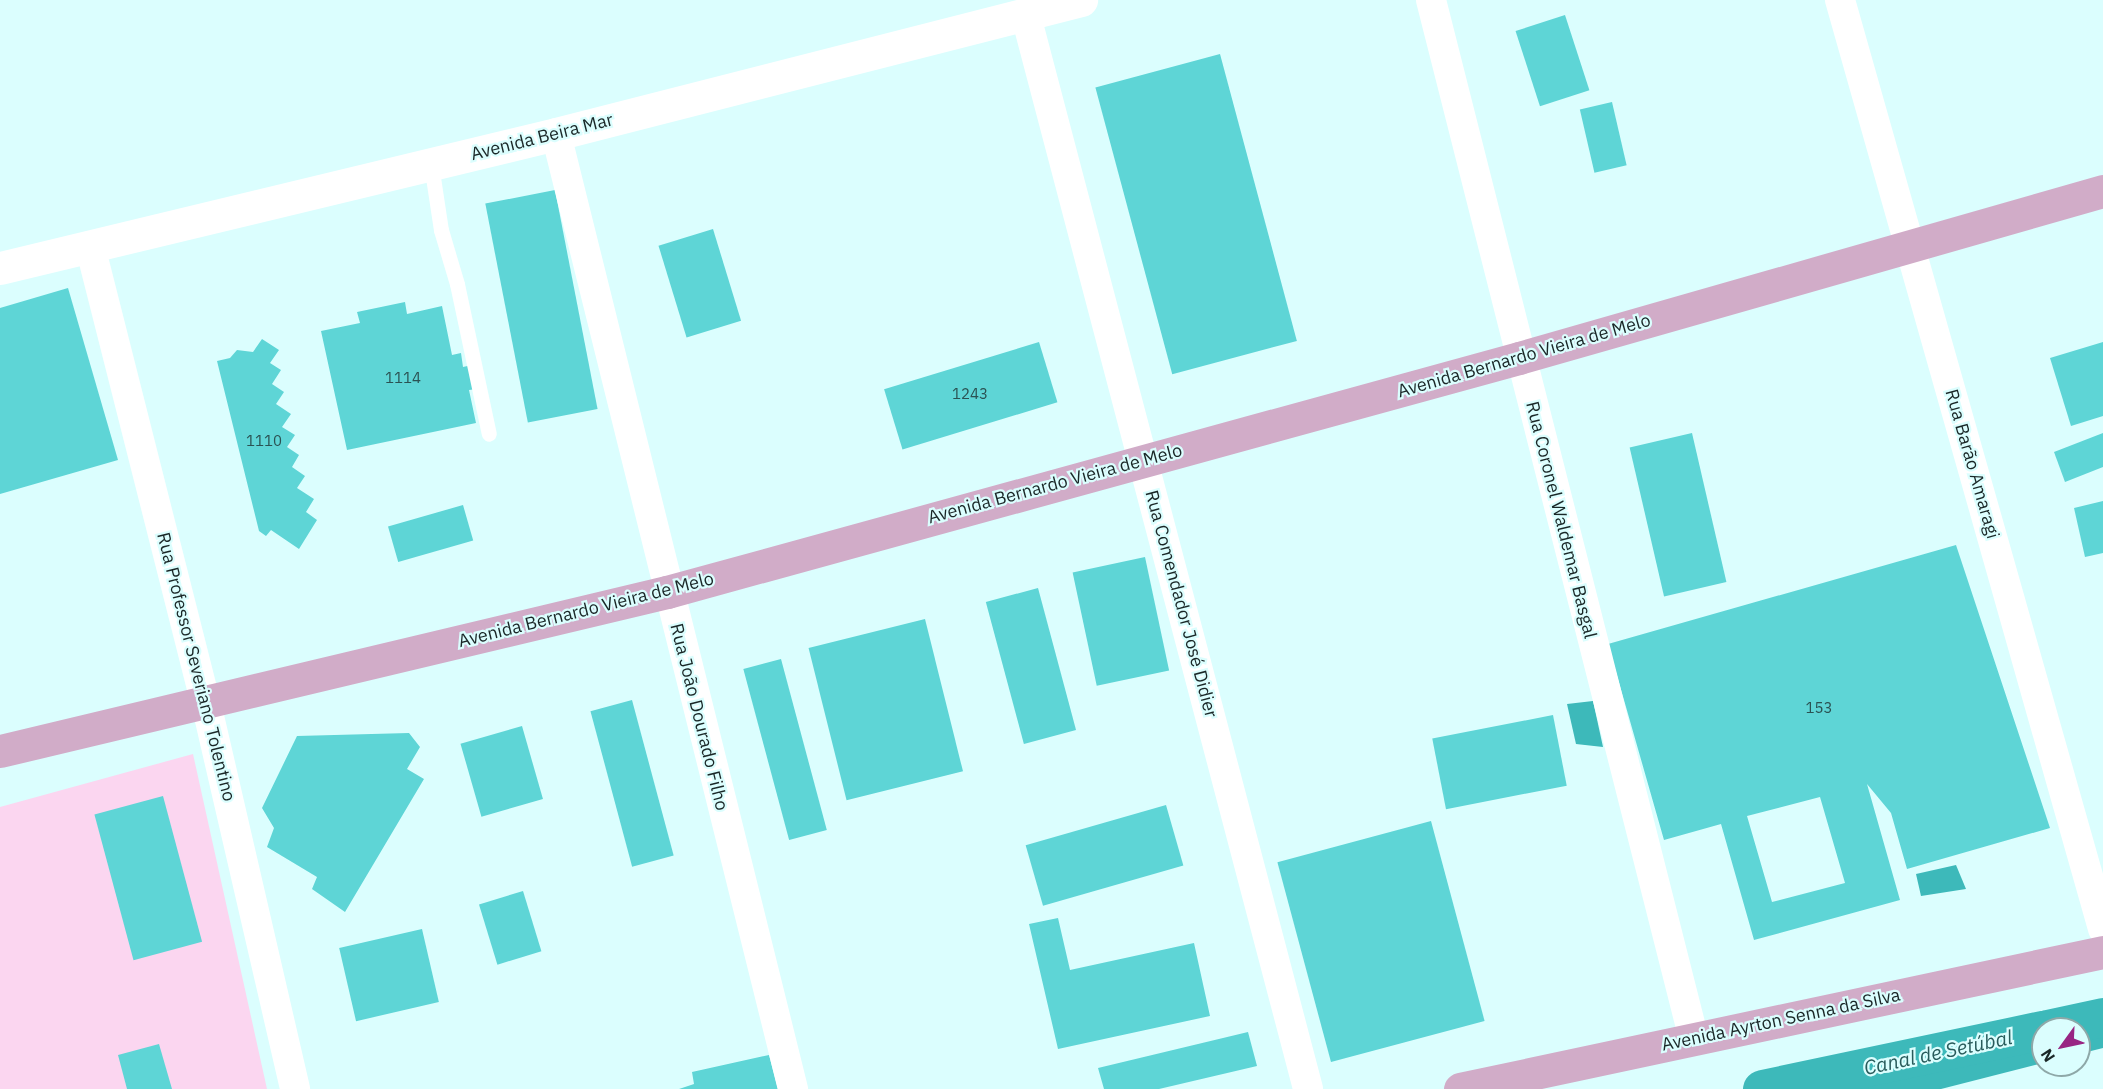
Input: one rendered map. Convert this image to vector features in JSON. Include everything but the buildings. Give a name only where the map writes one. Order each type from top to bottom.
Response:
[{"type":"main road","name":"Avenida Beira Mar","points":[[0,268],[431,165],[1026,16],[1081,0]]},
{"type":"main road","name":"Avenida Bernardo Vieira de Melo","points":[[0,751],[667,592],[1144,459],[1519,358],[2103,191]]},
{"type":"main road","name":"Avenida Ayrton Senna da Silva","points":[[1460,1089],[2103,952]]},
{"type":"street","name":"Rua Coronel Waldemar Basgal","points":[[1431,0],[1519,358],[1694,1039]]},
{"type":"street","name":"Rua Barão Amaragi","points":[[1840,0],[2103,929]]},
{"type":"street","name":"Rua Comendador José Didier","points":[[1026,16],[1308,1089]]},
{"type":"street","name":"Rua João Dourado Filho","points":[[556,134],[667,592],[793,1089]]},
{"type":"street","name":"Rua Professor Severiano Tolentino","points":[[90,246],[206,703],[295,1089]]},
{"type":"lane","points":[[431,165],[441,230],[457,284],[489,434]]},
{"type":"shaded area","points":[[193,754],[267,1089],[0,1089],[0,807]]},
{"type":"water","points":[[1593,701],[1603,747],[1576,744],[1567,704]]},
{"type":"water","points":[[1956,865],[1966,889],[1921,896],[1916,874]]},
{"type":"water","points":[[2103,1019],[2103,1048],[2091,1051],[2091,1022]]},
{"type":"water","points":[[2031,1035],[2031,1066],[1941,1089],[1783,1089]]},
{"type":"waterway","name":"Canal de Setúbal","points":[[2091,1020],[2103,1017]]},
{"type":"waterway","name":"Canal de Setúbal","points":[[1762,1089],[2031,1033]]}]
